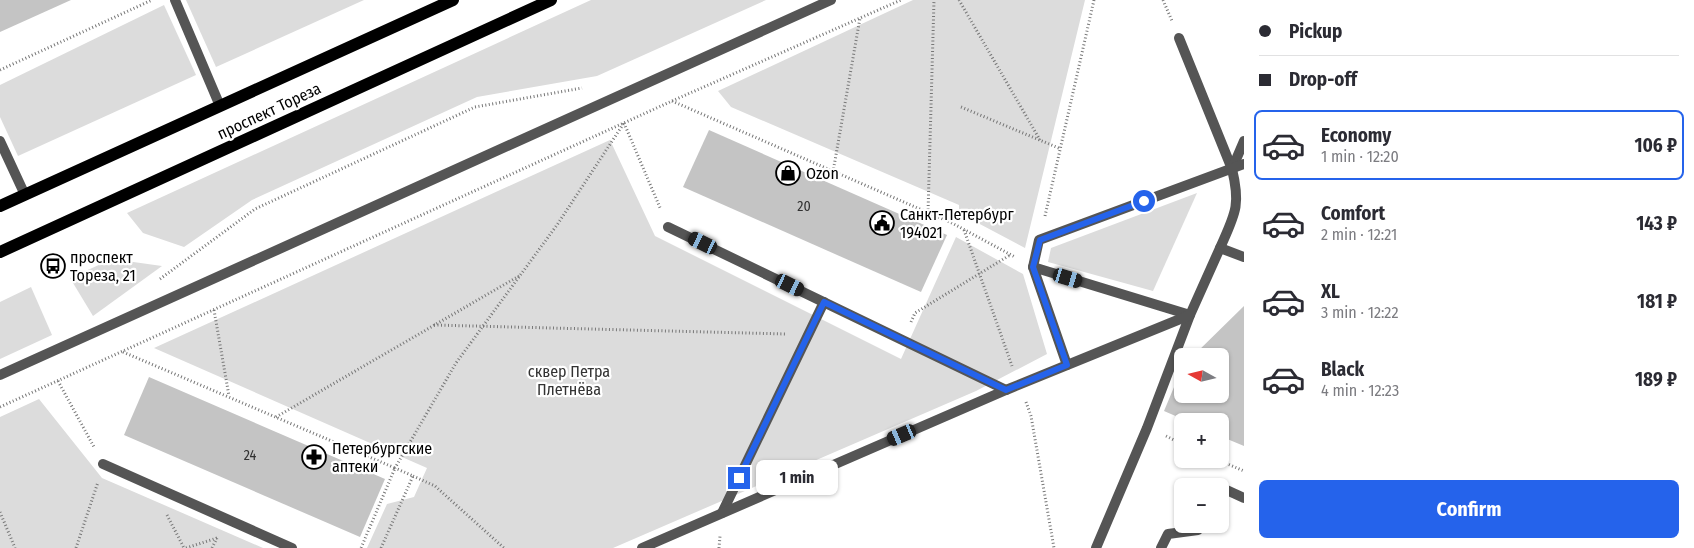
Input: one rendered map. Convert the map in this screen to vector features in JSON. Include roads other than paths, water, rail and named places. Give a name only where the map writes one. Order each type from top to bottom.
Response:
[{"type":"main road","name":"проспект Тореза","points":[[0,206],[453,0]]},
{"type":"main road","name":"проспект Тореза","points":[[0,252],[551,0]]},
{"type":"street","points":[[175,0],[220,106]]},
{"type":"street","points":[[0,375],[831,0]]},
{"type":"street","points":[[1096,548],[1147,428],[1190,315],[1235,214],[1237,190],[1232,169],[1179,38]]},
{"type":"street","points":[[0,141],[24,195]]},
{"type":"street","points":[[1232,169],[1244,141]]},
{"type":"street","points":[[1067,365],[1033,267],[1040,240],[1244,164]]},
{"type":"street","points":[[668,226],[1006,390]]},
{"type":"street","points":[[1220,248],[1244,256]]},
{"type":"street","points":[[1033,267],[1190,315]]},
{"type":"street","points":[[722,513],[824,302]]},
{"type":"street","points":[[642,548],[1006,390],[1190,315]]},
{"type":"street","points":[[104,464],[292,548]]},
{"type":"street","points":[[1229,492],[1244,498]]},
{"type":"street","points":[[1162,548],[1168,534],[1176,533]]},
{"type":"place","name":"Ozon","points":[[788,173]]},
{"type":"place","name":"Санкт-Петербург 194021","points":[[882,223]]},
{"type":"place","name":"проспект Тореза, 21","points":[[53,266]]},
{"type":"place","name":"Петербургские аптеки","points":[[314,457]]},
{"type":"park label","name":"сквер Петра Плетнёва","points":[[569,380]]}]
